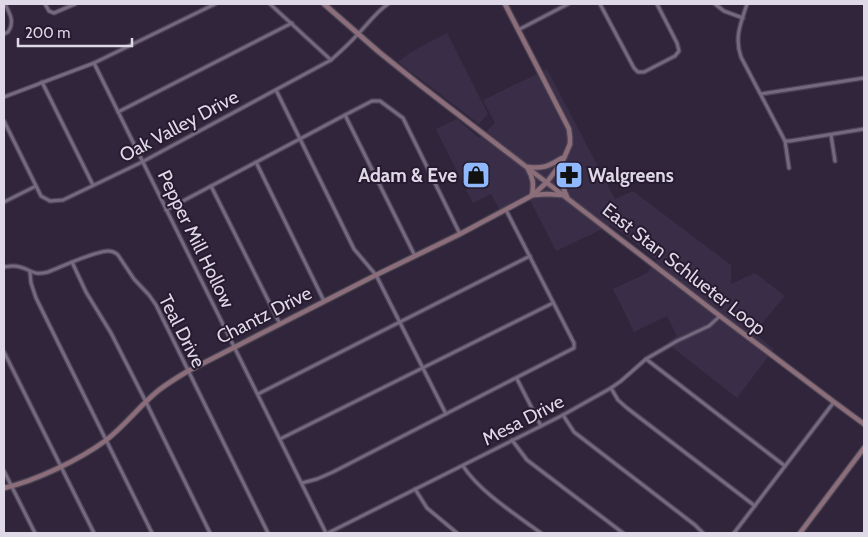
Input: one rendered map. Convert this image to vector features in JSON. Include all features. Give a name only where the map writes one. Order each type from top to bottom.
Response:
[{"type":"main road","name":"East Stan Schlueter Loop","points":[[324,4],[358,35],[420,85],[720,316],[864,424]]},
{"type":"main road","points":[[505,4],[569,129],[570,144],[560,175],[566,197]]},
{"type":"main road","points":[[564,158],[547,167],[528,167],[534,184],[532,196],[556,194],[566,197]]},
{"type":"main road","name":"Chantz Drive","points":[[4,488],[61,466],[105,441],[159,390],[188,371],[532,196],[547,182],[564,158]]},
{"type":"main road","points":[[800,533],[864,448]]},
{"type":"street","points":[[4,34],[8,32],[12,23],[5,4]]},
{"type":"street","points":[[45,4],[49,11],[54,13],[75,4]]},
{"type":"street","points":[[4,97],[94,64],[214,4]]},
{"type":"street","points":[[270,4],[331,60]]},
{"type":"street","name":"Oak Valley Drive","points":[[4,121],[41,196],[50,201],[63,200],[142,162],[331,60],[388,4]]},
{"type":"street","points":[[518,30],[568,4]]},
{"type":"street","points":[[600,4],[634,68],[638,72],[644,72],[675,56],[679,51],[677,43],[657,4]]},
{"type":"street","points":[[715,4],[724,11],[743,18]]},
{"type":"street","points":[[747,4],[737,39],[737,47],[785,140],[789,168]]},
{"type":"street","points":[[118,112],[292,23]]},
{"type":"street","name":"Pepper Mill Hollow","points":[[94,64],[327,533]]},
{"type":"street","points":[[761,94],[864,78]]},
{"type":"street","points":[[42,82],[93,185]]},
{"type":"street","points":[[276,90],[354,249],[376,275],[446,414]]},
{"type":"street","points":[[166,210],[372,101],[380,101],[403,118],[460,234]]},
{"type":"street","points":[[345,115],[415,257]]},
{"type":"street","points":[[785,140],[790,141],[864,130]]},
{"type":"street","points":[[831,135],[835,161]]},
{"type":"street","points":[[256,162],[324,301]]},
{"type":"street","points":[[4,202],[36,186]]},
{"type":"street","points":[[211,186],[280,324]]},
{"type":"street","points":[[302,483],[333,472],[574,348],[574,343],[506,210]]},
{"type":"street","name":"Teal Drive","points":[[4,267],[13,265],[41,274],[105,251],[115,252],[118,255],[134,279],[149,295],[156,306],[268,533]]},
{"type":"street","points":[[258,394],[530,256]]},
{"type":"street","points":[[72,262],[86,292],[111,333],[210,533]]},
{"type":"street","points":[[30,272],[36,298],[152,533]]},
{"type":"street","points":[[280,439],[553,303]]},
{"type":"street","name":"Mesa Drive","points":[[327,533],[463,466],[612,388],[646,359],[677,341],[709,326],[720,316]]},
{"type":"street","points":[[4,352],[94,533]]},
{"type":"street","points":[[646,359],[785,466]]},
{"type":"street","points":[[517,379],[541,426]]},
{"type":"street","points":[[612,388],[618,400],[627,408],[755,506]]},
{"type":"street","points":[[734,533],[834,402]]},
{"type":"street","points":[[563,415],[574,432],[695,524],[703,533]]},
{"type":"street","points":[[512,440],[527,460],[623,533]]},
{"type":"street","points":[[463,466],[479,486],[541,533]]},
{"type":"street","points":[[4,470],[35,533]]},
{"type":"street","points":[[415,490],[427,508],[456,533]]},
{"type":"street","points":[[448,533],[451,529]]},
{"type":"shaded area","points":[[447,33],[488,114],[479,124],[398,62],[411,52]]},
{"type":"shaded area","points":[[547,69],[615,199],[633,191],[731,265],[731,284],[755,273],[785,296],[754,333],[774,349],[737,398],[673,348],[668,342],[677,336],[667,316],[634,332],[613,289],[647,273],[657,260],[626,236],[611,225],[556,251],[530,200],[502,214],[491,194],[473,203],[436,129],[457,119],[479,138],[495,123],[483,100]]},
{"type":"place","name":"Adam & Eve","points":[[476,175]]},
{"type":"place","name":"Walgreens","points":[[569,175]]}]
